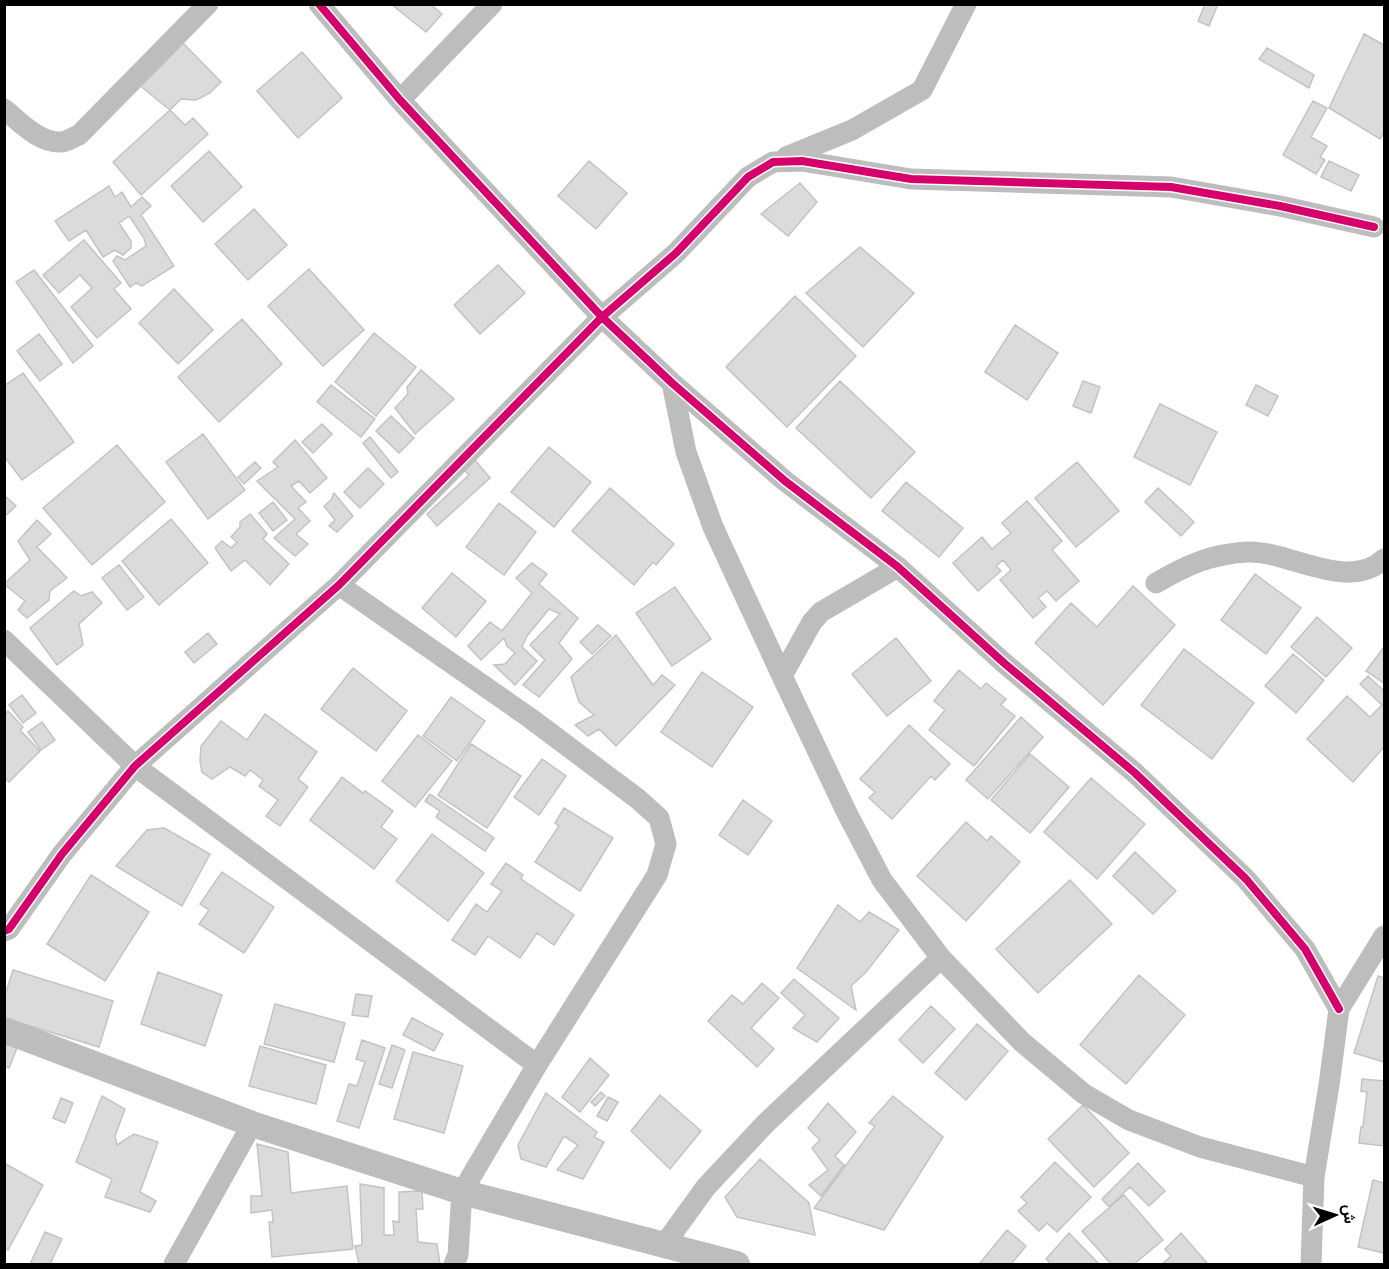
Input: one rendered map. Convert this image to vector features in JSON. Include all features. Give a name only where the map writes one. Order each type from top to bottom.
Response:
[{"type":"street","points":[[4,109],[47,140],[63,142],[78,135],[208,4]]},
{"type":"street","points":[[319,4],[400,100],[602,317],[672,383],[785,481],[898,567],[1004,663],[1135,773],[1246,879],[1305,950],[1339,1009]]},
{"type":"street","points":[[400,100],[492,4]]},
{"type":"street","points":[[4,931],[9,929],[62,854],[135,766],[339,585],[602,317],[675,253],[748,177],[773,162],[852,130],[922,90],[966,4]]},
{"type":"street","points":[[773,162],[802,161],[911,179],[1171,186],[1280,206],[1374,227]]},
{"type":"street","points":[[672,383],[686,452],[713,527],[782,676],[846,811],[882,880],[941,958],[1022,1042],[1084,1094],[1129,1120],[1200,1147],[1314,1177]]},
{"type":"street","points":[[1156,583],[1179,569],[1213,555],[1250,552],[1333,571],[1360,571],[1384,559]]},
{"type":"street","points":[[782,676],[812,622],[821,612],[898,567]]},
{"type":"street","points":[[339,585],[530,718],[638,799],[659,818],[666,844],[657,874],[537,1065],[462,1192],[458,1255],[454,1264]]},
{"type":"street","points":[[4,640],[135,766],[537,1065]]},
{"type":"street","points":[[1311,1264],[1314,1177],[1339,1009],[1384,936]]},
{"type":"street","points":[[664,1245],[706,1187],[766,1123],[941,958]]},
{"type":"street","points":[[4,1030],[252,1124],[462,1192],[737,1264]]},
{"type":"street","points":[[174,1264],[252,1124]]},
{"type":"building","points":[[391,4],[430,4],[442,14],[426,32]]},
{"type":"building","points":[[1205,4],[1218,4],[1209,26],[1198,21]]},
{"type":"building","points":[[1364,34],[1384,45],[1384,133],[1380,139],[1329,108]]},
{"type":"building","points":[[181,41],[221,82],[210,93],[196,100],[181,99],[170,110],[138,84]]},
{"type":"building","points":[[1267,48],[1314,75],[1309,88],[1259,59]]},
{"type":"building","points":[[302,52],[342,98],[298,138],[257,91]]},
{"type":"building","points":[[1313,101],[1327,108],[1311,137],[1327,146],[1320,157],[1325,160],[1316,174],[1283,155]]},
{"type":"building","points":[[170,110],[185,125],[193,118],[208,134],[141,195],[113,162]]},
{"type":"building","points":[[209,151],[242,187],[203,222],[171,186]]},
{"type":"building","points":[[589,161],[627,193],[596,229],[558,196]]},
{"type":"building","points":[[1329,161],[1359,175],[1351,191],[1321,177]]},
{"type":"building","points":[[800,183],[817,202],[788,236],[761,214]]},
{"type":"building","points":[[109,186],[115,197],[122,192],[131,207],[142,197],[151,206],[141,215],[174,266],[142,286],[136,283],[130,287],[113,261],[117,256],[125,260],[146,246],[144,238],[129,216],[119,223],[131,241],[131,248],[123,255],[115,250],[103,257],[86,230],[69,241],[55,221]]},
{"type":"building","points":[[254,209],[287,245],[248,280],[215,244]]},
{"type":"building","points":[[84,240],[121,283],[114,289],[131,309],[97,338],[71,307],[92,288],[80,275],[59,293],[43,275]]},
{"type":"building","points":[[860,247],[914,293],[863,347],[806,293]]},
{"type":"building","points":[[498,265],[525,293],[480,334],[454,305]]},
{"type":"building","points":[[309,269],[364,330],[323,366],[268,306]]},
{"type":"building","points":[[34,270],[93,346],[73,363],[16,282]]},
{"type":"building","points":[[174,289],[213,330],[178,364],[139,323]]},
{"type":"building","points":[[795,296],[856,356],[787,427],[726,367]]},
{"type":"building","points":[[242,319],[282,364],[219,422],[178,377]]},
{"type":"building","points":[[1015,325],[1058,353],[1027,400],[985,372]]},
{"type":"building","points":[[374,333],[416,367],[376,416],[335,382]]},
{"type":"building","points":[[39,334],[62,364],[40,381],[17,351]]},
{"type":"building","points":[[421,370],[454,399],[415,434],[395,408],[408,394],[407,387]]},
{"type":"building","points":[[23,373],[74,442],[22,480],[4,456],[4,386]]},
{"type":"building","points":[[840,381],[915,452],[871,498],[796,428]]},
{"type":"building","points":[[1083,381],[1100,387],[1091,413],[1073,406]]},
{"type":"building","points":[[331,385],[375,419],[361,437],[317,402]]},
{"type":"building","points":[[1256,385],[1278,396],[1268,416],[1246,405]]},
{"type":"building","points":[[1160,404],[1217,432],[1190,485],[1134,457]]},
{"type":"building","points":[[391,416],[414,438],[399,453],[376,431]]},
{"type":"building","points":[[322,424],[332,434],[313,453],[302,442]]},
{"type":"building","points":[[203,434],[245,490],[208,519],[166,462]]},
{"type":"building","points":[[370,437],[398,472],[391,478],[363,443]]},
{"type":"building","points":[[295,440],[327,478],[310,493],[299,481],[291,486],[306,502],[298,508],[310,521],[296,534],[308,544],[295,556],[274,538],[295,519],[257,481],[278,467],[273,462]]},
{"type":"building","points":[[117,445],[165,502],[92,565],[43,508]]},
{"type":"building","points":[[549,447],[591,482],[554,527],[511,492]]},
{"type":"building","points":[[474,459],[490,478],[437,526],[427,514],[469,475],[463,469]]},
{"type":"building","points":[[255,462],[261,468],[244,484],[238,477]]},
{"type":"building","points":[[1077,462],[1119,511],[1076,547],[1035,498]]},
{"type":"building","points":[[368,468],[384,484],[360,508],[344,492]]},
{"type":"building","points":[[906,482],[963,528],[939,557],[882,511]]},
{"type":"building","points":[[610,488],[674,544],[656,565],[653,562],[634,585],[572,531]]},
{"type":"building","points":[[1158,488],[1194,522],[1181,536],[1145,502]]},
{"type":"building","points":[[334,493],[353,516],[337,532],[329,526],[335,520],[324,506],[331,500]]},
{"type":"building","points":[[4,495],[16,506],[4,517]]},
{"type":"building","points":[[1027,501],[1062,541],[1052,550],[1079,581],[1056,601],[1047,591],[1038,598],[1046,607],[1033,618],[1000,580],[1011,570],[1003,560],[996,566],[1001,571],[978,591],[953,563],[982,537],[992,549],[1011,533],[1002,523]]},
{"type":"building","points":[[273,502],[287,520],[273,531],[259,513]]},
{"type":"building","points":[[499,503],[536,532],[504,575],[466,547]]},
{"type":"building","points":[[250,514],[267,534],[263,539],[289,564],[270,585],[245,560],[231,571],[215,548],[222,541],[231,548],[237,542],[231,537],[240,527],[240,522]]},
{"type":"building","points":[[171,519],[208,563],[159,605],[122,561]]},
{"type":"building","points":[[37,520],[51,534],[37,547],[67,578],[50,591],[49,600],[27,618],[18,610],[25,601],[4,584],[30,560],[18,541]]},
{"type":"building","points":[[532,563],[547,574],[539,584],[578,618],[559,643],[572,659],[539,697],[523,685],[545,660],[530,645],[560,614],[549,609],[527,636],[522,647],[537,661],[515,685],[494,665],[505,664],[515,653],[507,646],[504,638],[481,660],[468,646],[490,622],[502,631],[532,593],[516,578]]},
{"type":"building","points":[[119,565],[144,597],[127,610],[102,578]]},
{"type":"building","points":[[452,573],[486,601],[456,637],[422,608]]},
{"type":"building","points":[[1255,574],[1301,608],[1266,654],[1221,620]]},
{"type":"building","points":[[1133,586],[1175,625],[1103,705],[1035,643],[1071,603],[1097,627]]},
{"type":"building","points":[[675,587],[711,639],[672,666],[636,613]]},
{"type":"building","points":[[74,591],[81,596],[92,592],[102,603],[79,624],[83,645],[57,665],[30,628]]},
{"type":"building","points":[[1317,617],[1352,648],[1326,677],[1291,647]]},
{"type":"building","points":[[598,625],[611,636],[592,654],[580,642]]},
{"type":"building","points":[[208,633],[217,644],[194,663],[185,652]]},
{"type":"building","points":[[616,635],[653,685],[662,675],[675,685],[616,746],[599,729],[588,736],[575,725],[594,715],[579,702],[571,677]]},
{"type":"building","points":[[896,638],[931,681],[887,716],[852,674]]},
{"type":"building","points":[[1384,647],[1384,683],[1366,671]]},
{"type":"building","points":[[1184,649],[1254,703],[1212,759],[1141,705]]},
{"type":"building","points":[[1293,654],[1324,680],[1296,713],[1265,686]]},
{"type":"building","points":[[353,668],[407,711],[376,751],[321,709]]},
{"type":"building","points":[[959,670],[981,689],[986,683],[1006,699],[1001,705],[1015,716],[974,766],[929,730],[945,710],[934,701]]},
{"type":"building","points":[[702,672],[753,707],[712,767],[661,732]]},
{"type":"building","points":[[1368,676],[1384,691],[1384,747],[1353,782],[1307,739],[1347,696],[1370,717],[1382,705],[1360,684]]},
{"type":"building","points":[[22,695],[36,713],[23,723],[9,705]]},
{"type":"building","points":[[451,697],[485,721],[457,761],[423,736]]},
{"type":"building","points":[[8,711],[23,727],[20,730],[40,751],[9,782],[4,778],[4,715]]},
{"type":"building","points":[[265,714],[317,752],[298,779],[308,787],[280,826],[266,816],[278,800],[259,786],[263,780],[250,770],[245,776],[230,767],[212,779],[202,772],[200,761],[201,746],[221,721],[247,740]]},
{"type":"building","points":[[1021,717],[1043,737],[988,799],[966,780]]},
{"type":"building","points":[[42,722],[55,740],[41,750],[28,732]]},
{"type":"building","points":[[909,725],[950,764],[935,780],[931,776],[892,819],[869,798],[875,792],[860,779]]},
{"type":"building","points":[[418,735],[452,761],[415,807],[382,781]]},
{"type":"building","points":[[471,744],[521,776],[487,828],[438,795]]},
{"type":"building","points":[[1030,754],[1069,787],[1030,833],[991,800]]},
{"type":"building","points":[[542,759],[566,776],[539,815],[514,797]]},
{"type":"building","points":[[342,777],[393,811],[381,827],[397,839],[374,869],[310,820]]},
{"type":"building","points":[[1091,778],[1145,824],[1097,879],[1044,832]]},
{"type":"building","points":[[430,794],[494,838],[485,851],[436,817],[440,811],[425,801]]},
{"type":"building","points":[[743,800],[772,821],[748,855],[719,835]]},
{"type":"building","points":[[564,808],[613,838],[580,891],[535,862],[559,826],[555,823]]},
{"type":"building","points":[[966,822],[987,841],[991,836],[1020,862],[966,921],[917,876]]},
{"type":"building","points":[[164,828],[210,854],[182,906],[116,866],[147,830]]},
{"type":"building","points":[[432,834],[484,873],[448,921],[396,881]]},
{"type":"building","points":[[1135,852],[1176,891],[1153,914],[1113,876]]},
{"type":"building","points":[[506,863],[523,875],[521,879],[574,915],[554,945],[537,933],[520,958],[488,936],[475,955],[452,940],[476,904],[487,912],[502,891],[491,884]]},
{"type":"building","points":[[222,872],[274,907],[244,953],[199,924],[209,910],[200,904]]},
{"type":"building","points":[[91,875],[149,912],[105,981],[47,944]]},
{"type":"building","points":[[1070,880],[1112,924],[1038,993],[996,949]]},
{"type":"building","points":[[838,905],[860,922],[869,912],[899,930],[866,972],[851,986],[856,1010],[797,968]]},
{"type":"building","points":[[13,970],[113,1001],[99,1047],[4,1018],[4,998]]},
{"type":"building","points":[[158,972],[222,995],[205,1046],[141,1024]]},
{"type":"building","points":[[1139,975],[1185,1015],[1126,1084],[1080,1045]]},
{"type":"building","points":[[1378,976],[1384,978],[1384,1062],[1354,1053]]},
{"type":"building","points":[[794,979],[839,1018],[817,1042],[793,1028],[805,1015],[781,993]]},
{"type":"building","points":[[762,983],[779,998],[751,1028],[774,1049],[757,1067],[708,1021],[732,995],[743,1004]]},
{"type":"building","points":[[356,994],[372,996],[368,1017],[352,1015]]},
{"type":"building","points":[[275,1004],[345,1023],[334,1062],[264,1044]]},
{"type":"building","points":[[931,1006],[955,1029],[923,1063],[899,1040]]},
{"type":"building","points":[[412,1018],[443,1034],[434,1051],[403,1035]]},
{"type":"building","points":[[977,1024],[1008,1051],[966,1100],[935,1073]]},
{"type":"building","points":[[362,1040],[385,1048],[359,1128],[337,1121],[349,1084],[357,1086],[365,1062],[356,1059]]},
{"type":"building","points":[[4,1043],[17,1048],[9,1068],[4,1066]]},
{"type":"building","points":[[392,1045],[405,1050],[392,1088],[379,1084]]},
{"type":"building","points":[[260,1046],[326,1065],[316,1104],[249,1086]]},
{"type":"building","points":[[413,1052],[463,1066],[444,1133],[394,1119]]},
{"type":"building","points":[[590,1058],[609,1075],[580,1112],[562,1097]]},
{"type":"building","points":[[1362,1079],[1384,1081],[1384,1146],[1359,1143],[1367,1092],[1361,1091]]},
{"type":"building","points":[[601,1092],[605,1096],[595,1106],[591,1102]]},
{"type":"building","points":[[546,1093],[597,1132],[594,1137],[604,1142],[583,1179],[557,1170],[578,1145],[564,1136],[546,1167],[521,1159],[518,1145]]},
{"type":"building","points":[[660,1095],[701,1131],[670,1169],[631,1131]]},
{"type":"building","points":[[102,1096],[125,1109],[115,1136],[117,1145],[134,1134],[158,1142],[140,1192],[156,1201],[150,1212],[105,1197],[112,1179],[76,1162]]},
{"type":"building","points":[[893,1096],[943,1137],[884,1230],[814,1208],[875,1126],[869,1123]]},
{"type":"building","points":[[608,1097],[618,1102],[607,1121],[597,1116]]},
{"type":"building","points":[[61,1098],[73,1103],[65,1123],[53,1118]]},
{"type":"building","points":[[828,1103],[856,1132],[835,1156],[844,1165],[821,1196],[809,1185],[828,1170],[812,1148],[820,1140],[808,1128]]},
{"type":"building","points":[[1083,1105],[1129,1153],[1094,1187],[1048,1139]]},
{"type":"building","points":[[257,1144],[288,1152],[291,1193],[347,1186],[353,1249],[272,1257],[269,1222],[273,1222],[272,1210],[251,1213],[251,1196],[262,1196]]},
{"type":"building","points":[[760,1159],[809,1203],[815,1235],[737,1217],[725,1197]]},
{"type":"building","points":[[1055,1162],[1091,1197],[1057,1232],[1047,1223],[1039,1231],[1018,1211],[1027,1203],[1021,1197]]},
{"type":"building","points":[[4,1163],[43,1185],[8,1250],[4,1248]]},
{"type":"building","points":[[1138,1163],[1165,1191],[1149,1206],[1130,1187],[1109,1207],[1102,1199]]},
{"type":"building","points":[[1373,1180],[1384,1183],[1384,1253],[1358,1247]]},
{"type":"building","points":[[360,1184],[384,1188],[384,1235],[394,1235],[393,1221],[399,1222],[399,1192],[422,1191],[423,1209],[416,1209],[418,1242],[437,1244],[440,1264],[359,1264],[355,1246],[362,1245]]},
{"type":"building","points":[[1124,1195],[1163,1240],[1134,1264],[1111,1264],[1082,1231]]},
{"type":"building","points":[[1007,1230],[1026,1246],[1011,1264],[980,1263]]},
{"type":"building","points":[[45,1232],[62,1239],[50,1264],[30,1264]]},
{"type":"building","points":[[1069,1233],[1099,1264],[1051,1264],[1046,1259]]},
{"type":"building","points":[[1181,1233],[1208,1264],[1162,1264],[1171,1256],[1165,1249]]},
{"type":"cycle path","points":[[319,4],[400,100],[602,317],[676,253],[748,177],[773,162],[802,161],[911,179],[1171,187],[1280,206],[1374,227]]},
{"type":"cycle path","points":[[4,931],[9,929],[62,854],[135,766],[339,585],[602,317],[672,383],[785,481],[898,567],[1004,663],[1135,773],[1246,879],[1305,949],[1339,1009]]}]
